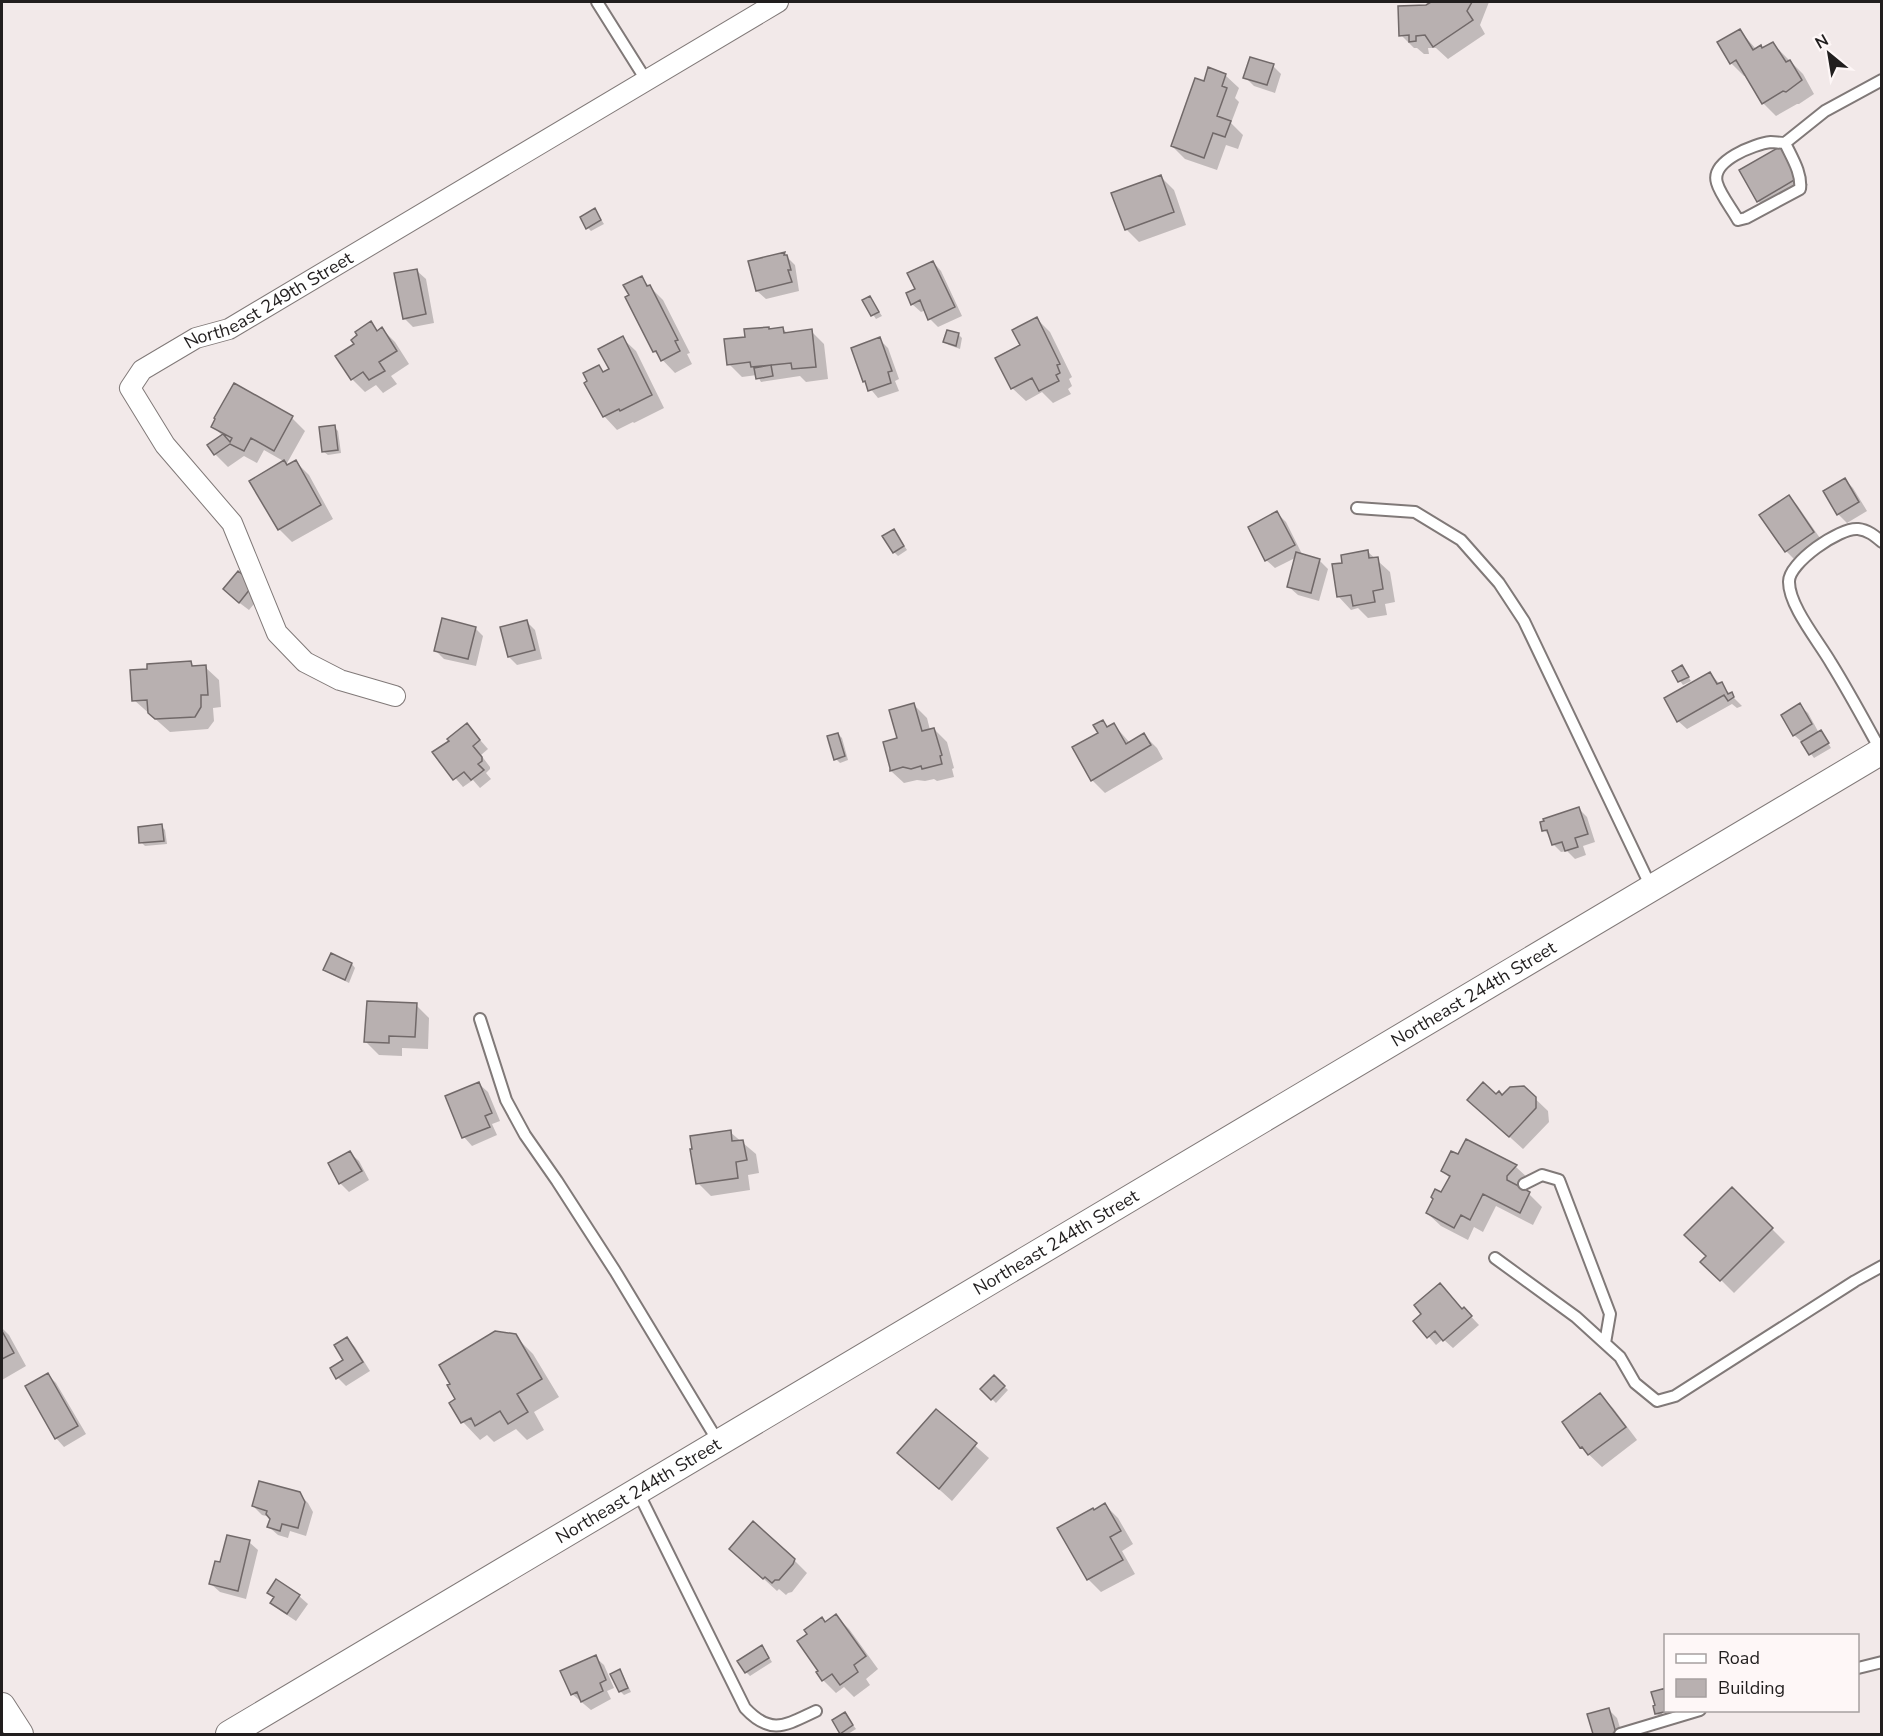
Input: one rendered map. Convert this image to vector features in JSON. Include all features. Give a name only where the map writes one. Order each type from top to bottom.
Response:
[{"type":"street","name":"Northeast 249th Street","points":[[395,696],[340,680],[305,662],[277,633],[232,524],[165,445],[130,388],[142,370],[196,338],[229,329],[778,2]]},
{"type":"street","name":"Northeast 244th Street","points":[[229,1734],[1881,751]]},
{"type":"street","points":[[2,1707],[20,1734]]},
{"type":"lane","points":[[597,2],[646,80]]},
{"type":"lane","points":[[1785,143],[1798,170],[1800,189],[1738,220],[1717,183],[1716,175],[1721,164],[1741,151],[1769,142],[1785,143],[1825,111],[1881,80]]},
{"type":"lane","points":[[1357,508],[1415,512],[1461,540],[1499,582],[1524,621],[1652,888]]},
{"type":"lane","points":[[1881,542],[1872,534],[1860,529],[1850,529],[1832,537],[1800,561],[1788,581],[1793,601],[1881,751]]},
{"type":"lane","points":[[480,1018],[506,1100],[525,1135],[615,1272],[720,1443]]},
{"type":"lane","points":[[1524,1184],[1542,1175],[1559,1180],[1610,1314],[1605,1344]]},
{"type":"lane","points":[[1495,1258],[1576,1317],[1620,1357],[1635,1383],[1657,1401],[1675,1396],[1881,1266]]},
{"type":"lane","points":[[638,1492],[745,1708],[765,1725],[785,1725],[816,1711]]},
{"type":"lane","points":[[1859,1668],[1881,1662]]},
{"type":"lane","points":[[1620,1734],[1693,1712]]},
{"type":"building","points":[[1431,2],[1472,2],[1467,11],[1473,20],[1433,47],[1425,35],[1416,36],[1416,41],[1409,42],[1409,35],[1399,36],[1398,6],[1426,5]]},
{"type":"building","points":[[1740,29],[1753,50],[1773,42],[1786,62],[1790,60],[1802,80],[1786,92],[1783,91],[1762,104],[1736,60],[1730,64],[1717,42]]},
{"type":"building","points":[[1250,57],[1274,64],[1267,85],[1243,78]]},
{"type":"building","points":[[1208,67],[1226,74],[1222,86],[1227,88],[1217,116],[1231,121],[1225,137],[1213,133],[1204,158],[1171,146],[1195,78],[1204,81]]},
{"type":"building","points":[[1783,145],[1801,176],[1757,202],[1739,170]]},
{"type":"building","points":[[1161,175],[1174,212],[1125,230],[1111,193]]},
{"type":"building","points":[[595,208],[601,220],[586,229],[580,217]]},
{"type":"building","points":[[785,252],[792,282],[756,291],[748,261]]},
{"type":"building","points":[[933,261],[955,307],[928,320],[920,300],[911,305],[906,293],[915,289],[907,273]]},
{"type":"building","points":[[417,269],[426,314],[403,319],[394,273]]},
{"type":"building","points":[[642,276],[647,286],[650,285],[678,340],[675,341],[680,351],[661,361],[656,351],[653,352],[625,297],[629,295],[623,285]]},
{"type":"building","points":[[870,296],[879,312],[871,316],[862,300]]},
{"type":"building","points":[[1037,317],[1060,364],[1057,365],[1060,373],[1056,375],[1059,381],[1039,391],[1032,378],[1011,389],[995,358],[1020,345],[1012,330]]},
{"type":"building","points":[[371,321],[377,331],[382,327],[397,351],[379,362],[385,371],[369,380],[363,372],[351,380],[335,356],[354,344],[351,340],[357,335],[355,332]]},
{"type":"building","points":[[769,327],[769,329],[783,327],[784,333],[812,329],[816,367],[792,369],[791,363],[751,367],[750,362],[727,365],[724,339],[745,337],[744,329]]},
{"type":"building","points":[[947,330],[959,333],[956,346],[943,342]]},
{"type":"building","points":[[623,336],[652,395],[603,417],[584,383],[587,381],[583,373],[599,365],[603,372],[609,369],[598,349]]},
{"type":"building","points":[[880,337],[892,371],[888,372],[891,383],[868,391],[851,348]]},
{"type":"building","points":[[771,365],[773,376],[756,379],[754,368]]},
{"type":"building","points":[[234,383],[293,416],[274,451],[251,438],[244,451],[230,444],[214,455],[207,445],[223,434],[230,442],[232,438],[211,427]]},
{"type":"building","points":[[335,425],[338,450],[322,452],[319,427]]},
{"type":"building","points":[[284,460],[287,465],[296,460],[321,505],[278,530],[249,481]]},
{"type":"building","points":[[1845,478],[1859,502],[1837,515],[1823,491]]},
{"type":"building","points":[[1789,495],[1814,532],[1785,552],[1759,515]]},
{"type":"building","points":[[1277,511],[1295,545],[1265,561],[1248,527]]},
{"type":"building","points":[[894,529],[904,546],[893,553],[882,536]]},
{"type":"building","points":[[1368,550],[1369,558],[1378,557],[1383,589],[1373,591],[1375,602],[1353,606],[1351,595],[1337,597],[1332,564],[1342,563],[1341,555]]},
{"type":"building","points":[[1296,552],[1320,559],[1311,593],[1287,587]]},
{"type":"building","points":[[238,571],[254,584],[239,603],[223,589]]},
{"type":"building","points":[[442,618],[476,627],[468,659],[434,651]]},
{"type":"building","points":[[527,620],[535,650],[508,657],[500,627]]},
{"type":"building","points":[[191,661],[192,666],[206,665],[208,695],[201,695],[201,707],[195,717],[155,719],[148,713],[147,700],[132,701],[130,670],[147,669],[147,664]]},
{"type":"building","points":[[1682,665],[1689,677],[1678,682],[1672,671]]},
{"type":"building","points":[[1710,672],[1717,684],[1722,682],[1728,694],[1732,692],[1734,697],[1728,701],[1724,695],[1677,722],[1664,698]]},
{"type":"building","points":[[914,703],[922,731],[934,728],[942,755],[940,756],[942,764],[922,769],[921,766],[911,769],[903,767],[890,771],[883,742],[897,738],[889,710]]},
{"type":"building","points":[[1800,703],[1812,724],[1793,736],[1781,715]]},
{"type":"building","points":[[1103,720],[1107,727],[1114,723],[1126,744],[1144,733],[1151,745],[1091,781],[1072,747],[1098,733],[1093,725]]},
{"type":"building","points":[[467,723],[480,740],[473,746],[482,757],[482,761],[478,764],[484,770],[471,780],[464,772],[453,780],[432,752],[449,741],[447,739]]},
{"type":"building","points":[[1821,730],[1829,743],[1809,755],[1801,742]]},
{"type":"building","points":[[838,733],[845,756],[834,760],[827,736]]},
{"type":"building","points":[[1579,807],[1588,834],[1575,838],[1578,847],[1565,851],[1562,842],[1552,845],[1547,830],[1542,831],[1540,822]]},
{"type":"building","points":[[162,824],[164,841],[139,843],[138,827]]},
{"type":"building","points":[[331,953],[352,963],[345,980],[323,970]]},
{"type":"building","points":[[367,1001],[417,1003],[415,1037],[389,1036],[389,1043],[364,1042]]},
{"type":"building","points":[[479,1082],[492,1113],[485,1116],[490,1127],[462,1138],[445,1096]]},
{"type":"building","points":[[1483,1082],[1496,1094],[1499,1091],[1502,1095],[1510,1087],[1524,1086],[1536,1097],[1536,1108],[1509,1137],[1467,1100]]},
{"type":"building","points":[[731,1130],[732,1141],[743,1140],[747,1160],[736,1162],[738,1178],[696,1184],[690,1136]]},
{"type":"building","points":[[1466,1139],[1517,1165],[1507,1176],[1507,1180],[1530,1192],[1520,1213],[1483,1194],[1470,1220],[1461,1215],[1454,1228],[1426,1213],[1435,1189],[1441,1192],[1450,1176],[1441,1171],[1451,1151],[1458,1154]]},
{"type":"building","points":[[350,1151],[362,1171],[339,1184],[328,1163]]},
{"type":"building","points":[[1732,1187],[1773,1228],[1720,1281],[1700,1262],[1706,1256],[1684,1235]]},
{"type":"building","points":[[1440,1283],[1462,1309],[1464,1307],[1472,1316],[1443,1341],[1435,1331],[1427,1338],[1413,1321],[1421,1314],[1414,1305]]},
{"type":"building","points":[[2,1331],[14,1353],[2,1359]]},
{"type":"building","points":[[495,1331],[516,1334],[542,1379],[517,1394],[528,1412],[508,1424],[500,1411],[475,1426],[471,1418],[461,1423],[449,1403],[455,1399],[447,1385],[450,1384],[439,1365]]},
{"type":"building","points":[[347,1337],[363,1362],[336,1379],[330,1368],[343,1360],[334,1345]]},
{"type":"building","points":[[48,1373],[78,1426],[55,1439],[25,1386]]},
{"type":"building","points":[[994,1375],[1005,1386],[991,1400],[980,1389]]},
{"type":"building","points":[[1600,1393],[1626,1427],[1588,1455],[1582,1447],[1580,1448],[1562,1422]]},
{"type":"building","points":[[936,1409],[977,1443],[939,1489],[897,1453]]},
{"type":"building","points":[[259,1481],[300,1492],[305,1502],[298,1528],[282,1524],[280,1531],[267,1527],[270,1519],[266,1514],[267,1511],[252,1506]]},
{"type":"building","points":[[1105,1503],[1121,1531],[1110,1537],[1123,1560],[1087,1580],[1057,1528]]},
{"type":"building","points":[[753,1521],[795,1559],[779,1580],[772,1583],[765,1577],[763,1579],[729,1549]]},
{"type":"building","points":[[227,1535],[250,1540],[238,1591],[209,1584],[215,1561],[220,1562]]},
{"type":"building","points":[[276,1579],[300,1595],[287,1614],[270,1603],[274,1597],[267,1593]]},
{"type":"building","points":[[836,1614],[866,1656],[854,1665],[858,1672],[840,1685],[832,1674],[822,1681],[816,1672],[818,1671],[797,1641],[807,1634],[804,1630],[822,1617],[825,1622]]},
{"type":"building","points":[[762,1645],[769,1658],[745,1673],[737,1661]]},
{"type":"building","points":[[596,1655],[606,1680],[600,1683],[603,1691],[581,1702],[577,1692],[571,1695],[560,1671]]},
{"type":"building","points":[[620,1669],[628,1688],[619,1692],[610,1674]]},
{"type":"building","points":[[1664,1689],[1664,1712],[1655,1714],[1651,1692]]},
{"type":"building","points":[[1609,1708],[1616,1733],[1593,1734],[1587,1714]]},
{"type":"building","points":[[845,1712],[853,1725],[840,1734],[832,1720]]}]
